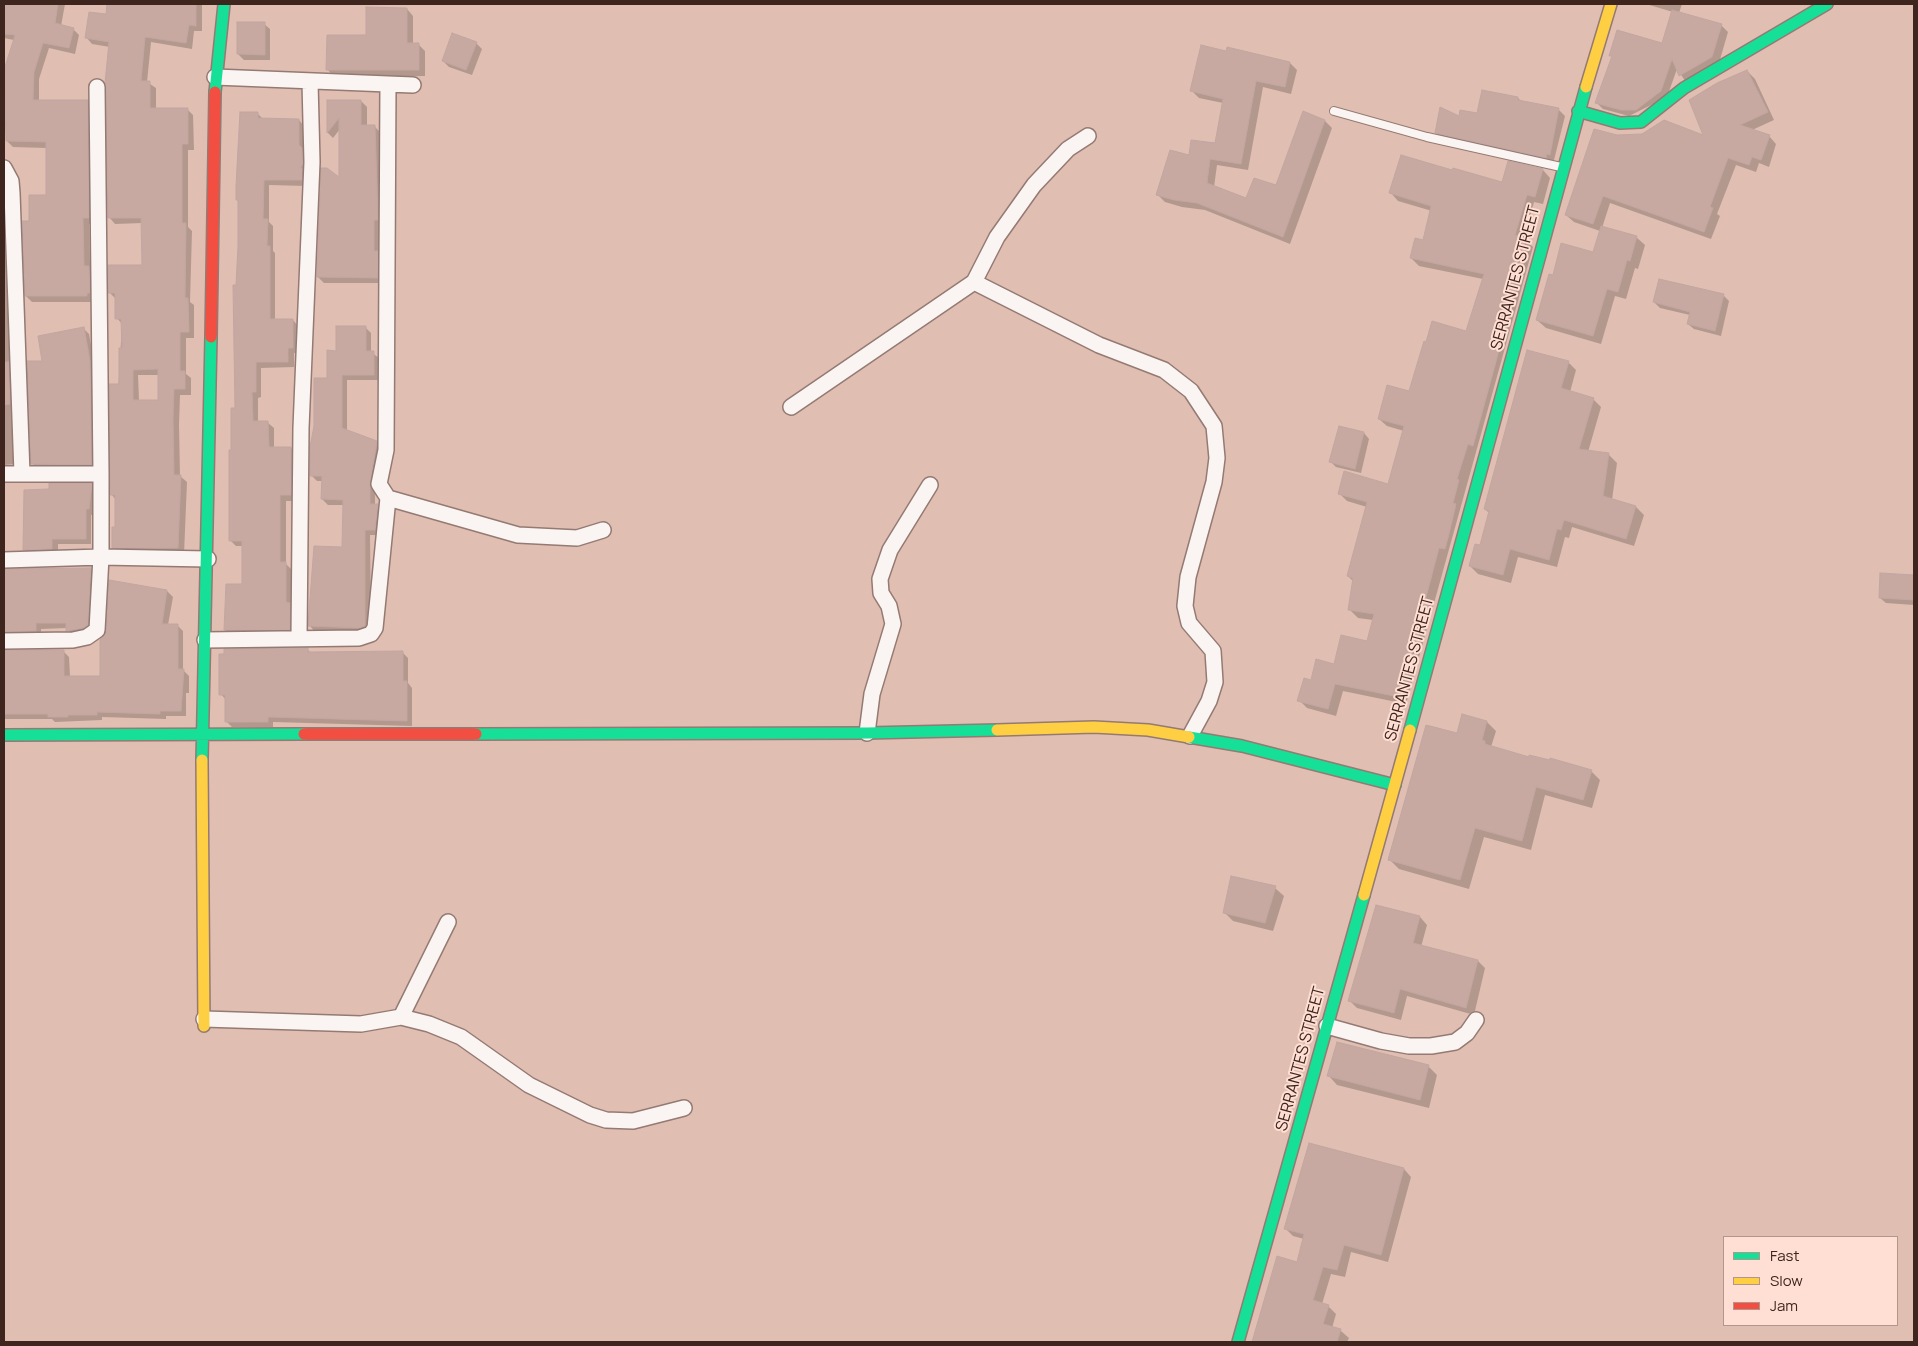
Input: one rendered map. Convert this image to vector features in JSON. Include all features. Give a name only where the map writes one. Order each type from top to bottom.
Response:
[{"type":"street","points":[[224,4],[216,77],[208,559],[202,736],[204,1023],[361,1024],[401,1017],[430,1024],[455,1034],[485,1052],[529,1085],[598,1118],[633,1122],[684,1108]]},
{"type":"street","name":"SERRANTES STREET","points":[[1238,1342],[1395,785],[1562,168],[1611,4]]},
{"type":"street","points":[[1578,111],[1620,123],[1641,122],[1684,88],[1827,4]]},
{"type":"street","points":[[216,77],[413,85]]},
{"type":"street","points":[[299,638],[301,428],[312,162],[310,82]]},
{"type":"street","points":[[205,640],[359,638],[371,634],[375,628],[388,498],[379,484],[386,450],[388,84]]},
{"type":"street","points":[[4,642],[73,640],[93,635],[98,623],[101,557],[101,474],[97,87]]},
{"type":"street","points":[[791,407],[974,282],[997,237],[1034,185],[1068,149],[1088,136]]},
{"type":"street","points":[[4,168],[11,181],[12,194],[22,474]]},
{"type":"street","points":[[974,282],[1099,345],[1164,370],[1191,391],[1214,426],[1217,458],[1214,482],[1188,577],[1185,606],[1189,622],[1213,651],[1215,682],[1210,701],[1190,736]]},
{"type":"street","points":[[4,474],[101,474]]},
{"type":"street","points":[[867,733],[872,694],[893,624],[889,606],[881,593],[880,579],[890,550],[930,484]]},
{"type":"street","points":[[388,498],[518,535],[577,538],[603,530]]},
{"type":"street","points":[[4,560],[101,557],[208,559]]},
{"type":"street","points":[[4,734],[202,736],[867,733],[1094,728],[1148,730],[1190,736],[1242,746],[1395,785]]},
{"type":"street","points":[[401,1017],[448,922]]},
{"type":"street","points":[[1327,1026],[1382,1041],[1409,1046],[1431,1046],[1450,1044],[1460,1040],[1476,1020]]},
{"type":"lane","points":[[1334,112],[1436,139],[1562,168]]},
{"type":"building","points":[[4,4],[58,4],[55,23],[74,28],[69,48],[43,43],[34,72],[33,100],[88,100],[89,218],[83,218],[84,266],[89,266],[90,293],[87,293],[87,296],[25,296],[22,221],[29,221],[29,195],[46,195],[46,142],[6,141],[4,70],[15,35],[4,34]]},
{"type":"building","points":[[107,4],[196,4],[196,26],[189,25],[186,43],[145,37],[141,81],[150,81],[150,108],[188,108],[188,144],[182,144],[182,223],[186,223],[185,298],[188,298],[189,332],[180,332],[180,371],[185,371],[185,389],[174,389],[173,419],[174,475],[181,475],[178,548],[112,548],[112,527],[115,527],[115,495],[110,495],[109,384],[119,384],[119,348],[122,348],[121,319],[115,319],[115,293],[108,293],[108,265],[142,265],[141,218],[108,218],[105,83],[109,42],[85,38],[89,12],[106,14]],"holes":[[[158,369],[158,400],[133,400],[133,370]]]},
{"type":"building","points":[[366,7],[407,8],[407,43],[419,43],[419,70],[326,70],[327,35],[366,35]]},
{"type":"building","points":[[1672,10],[1722,24],[1712,57],[1679,76],[1672,59],[1661,91],[1636,110],[1621,110],[1595,103],[1612,56],[1609,56],[1617,30],[1662,43]]},
{"type":"building","points":[[237,22],[265,22],[265,55],[237,54]]},
{"type":"building","points":[[452,33],[477,42],[466,70],[442,61]]},
{"type":"building","points":[[1201,45],[1226,51],[1227,47],[1290,62],[1285,87],[1256,81],[1241,164],[1210,159],[1207,183],[1246,198],[1254,178],[1276,185],[1303,111],[1325,120],[1283,237],[1197,203],[1156,195],[1170,150],[1189,155],[1191,140],[1215,143],[1223,99],[1190,91]]},
{"type":"building","points":[[1747,70],[1768,112],[1740,125],[1770,135],[1761,160],[1752,157],[1749,165],[1728,158],[1710,207],[1713,208],[1704,232],[1603,196],[1593,224],[1565,215],[1594,129],[1617,135],[1642,134],[1664,120],[1703,135],[1689,100],[1717,83]]},
{"type":"building","points":[[1482,90],[1518,97],[1518,100],[1559,108],[1550,155],[1547,154],[1546,158],[1435,133],[1440,107],[1459,116],[1460,110],[1477,113]]},
{"type":"building","points":[[327,100],[361,100],[361,125],[375,125],[378,220],[374,220],[374,251],[378,251],[378,278],[317,277],[321,168],[327,168],[339,177],[339,118],[327,133]]},
{"type":"building","points":[[240,112],[258,112],[258,118],[299,119],[299,145],[302,148],[303,164],[300,168],[302,168],[302,180],[264,180],[263,219],[268,219],[267,246],[270,246],[270,319],[293,319],[293,348],[288,348],[288,362],[256,362],[256,392],[252,392],[253,421],[268,421],[269,447],[291,447],[291,495],[280,495],[280,562],[286,562],[286,602],[290,603],[290,630],[224,630],[226,584],[242,584],[242,541],[229,541],[229,450],[231,450],[231,408],[235,408],[233,285],[236,285],[238,246],[238,200],[236,200],[236,186]]},
{"type":"building","points":[[1401,155],[1502,182],[1508,161],[1543,169],[1535,197],[1527,195],[1515,235],[1526,238],[1512,287],[1516,288],[1473,446],[1468,444],[1457,479],[1459,480],[1453,503],[1456,504],[1449,534],[1445,549],[1439,548],[1425,601],[1429,602],[1422,631],[1420,631],[1413,649],[1407,677],[1403,677],[1399,697],[1335,684],[1328,709],[1297,701],[1304,678],[1311,680],[1316,659],[1334,664],[1341,635],[1367,641],[1374,614],[1348,610],[1353,578],[1347,576],[1367,502],[1338,494],[1344,471],[1388,484],[1404,426],[1378,419],[1387,385],[1409,391],[1432,321],[1466,331],[1484,274],[1410,258],[1415,238],[1423,240],[1431,206],[1389,193]]},
{"type":"building","points":[[1601,226],[1637,236],[1630,261],[1627,260],[1618,292],[1607,289],[1593,336],[1536,320],[1549,274],[1553,275],[1561,243],[1593,252]]},
{"type":"building","points":[[1659,279],[1724,294],[1715,331],[1687,324],[1690,312],[1653,302]]},
{"type":"building","points":[[336,326],[366,326],[366,351],[374,351],[374,375],[342,375],[342,428],[377,441],[370,482],[370,504],[378,504],[375,530],[365,530],[365,626],[360,628],[308,626],[314,546],[342,547],[343,500],[321,499],[322,476],[310,476],[310,447],[314,426],[314,378],[327,378],[327,350],[336,351]]},
{"type":"building","points":[[84,327],[90,361],[92,465],[31,464],[27,361],[42,361],[38,336]]},
{"type":"building","points":[[1527,350],[1569,361],[1561,388],[1594,398],[1579,449],[1609,453],[1603,496],[1636,506],[1626,539],[1564,520],[1561,530],[1557,529],[1549,560],[1510,549],[1503,575],[1469,566],[1475,544],[1480,545],[1489,511],[1484,509]]},
{"type":"building","points":[[4,362],[9,362],[10,404],[4,405]]},
{"type":"building","points":[[1339,426],[1364,432],[1355,469],[1329,462]]},
{"type":"building","points":[[49,483],[92,483],[89,509],[86,509],[86,539],[52,539],[52,549],[23,550],[24,490],[49,489]]},
{"type":"building","points":[[91,568],[88,625],[83,628],[66,631],[66,623],[36,623],[36,631],[4,632],[4,569]]},
{"type":"building","points":[[1880,573],[1914,575],[1914,600],[1879,598]]},
{"type":"building","points":[[109,580],[167,590],[162,624],[178,624],[178,669],[184,669],[181,711],[160,711],[160,714],[97,712],[97,715],[68,715],[68,717],[48,717],[48,714],[4,714],[4,650],[64,650],[64,676],[100,676],[100,640],[106,631]]},
{"type":"building","points":[[308,648],[308,652],[403,651],[403,681],[407,681],[407,721],[268,717],[268,722],[225,722],[225,695],[219,695],[219,654],[224,654],[224,649]]},
{"type":"building","points":[[1462,714],[1487,721],[1482,740],[1485,741],[1485,744],[1529,757],[1529,755],[1550,760],[1550,758],[1592,770],[1583,800],[1536,787],[1522,841],[1475,828],[1460,880],[1388,860],[1426,725],[1457,733]]},
{"type":"building","points":[[1231,876],[1276,886],[1265,923],[1223,913]]},
{"type":"building","points":[[1376,905],[1420,916],[1413,943],[1478,960],[1466,1008],[1400,989],[1394,1013],[1348,1001]]},
{"type":"building","points":[[1337,1042],[1429,1065],[1420,1100],[1327,1076]]},
{"type":"building","points":[[1309,1143],[1404,1168],[1381,1255],[1344,1245],[1337,1270],[1323,1267],[1313,1300],[1329,1305],[1323,1324],[1341,1329],[1337,1342],[1252,1342],[1277,1256],[1297,1262],[1304,1234],[1284,1229]]},
{"type":"traffic: fast","points":[[215,92],[224,4]]},
{"type":"traffic: fast","points":[[1578,111],[1620,123],[1641,122],[1684,88],[1827,4]]},
{"type":"traffic: fast","points":[[1410,730],[1586,87]]},
{"type":"traffic: fast","points":[[202,760],[211,337]]},
{"type":"traffic: fast","points":[[476,734],[867,733],[997,730]]},
{"type":"traffic: fast","points":[[4,735],[304,734]]},
{"type":"traffic: fast","points":[[1189,737],[1242,746],[1395,785]]},
{"type":"traffic: fast","points":[[1238,1342],[1364,895]]},
{"type":"traffic: slow","points":[[1586,87],[1611,4]]},
{"type":"traffic: slow","points":[[997,730],[1094,727],[1148,730],[1189,737]]},
{"type":"traffic: slow","points":[[1364,895],[1410,730]]},
{"type":"traffic: slow","points":[[202,760],[204,1026]]},
{"type":"traffic: jam","points":[[211,337],[215,92]]},
{"type":"traffic: jam","points":[[304,734],[476,734]]}]
